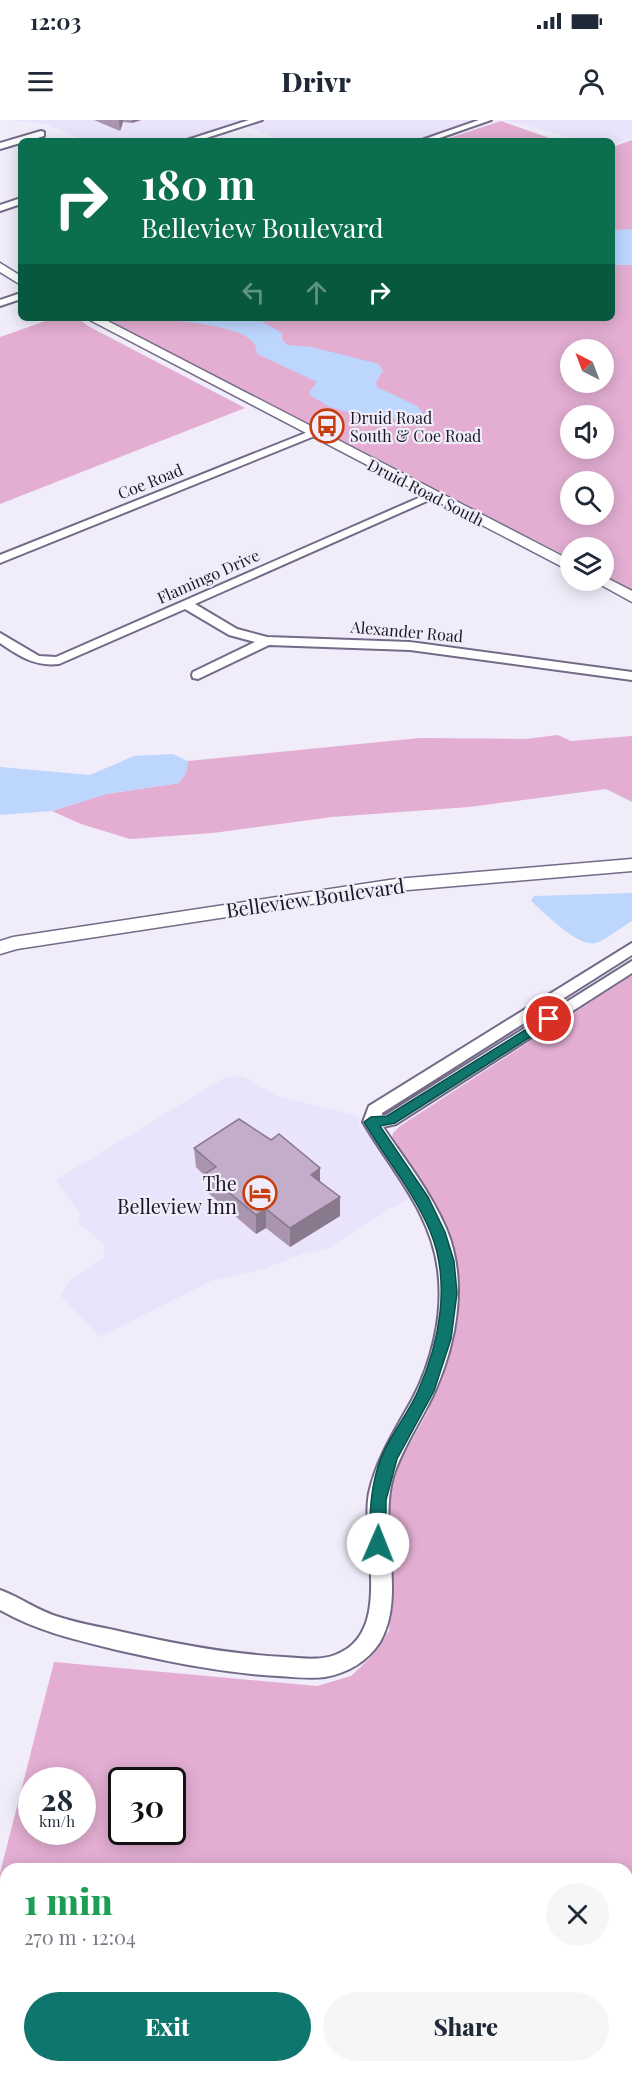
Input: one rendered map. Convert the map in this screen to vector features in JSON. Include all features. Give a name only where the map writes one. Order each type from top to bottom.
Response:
[{"type":"street","points":[[198,138],[258,120]]},
{"type":"street","points":[[432,138],[487,120]]},
{"type":"street","points":[[28,138],[42,134]]},
{"type":"street","points":[[0,146],[18,141]]},
{"type":"street","points":[[0,208],[18,202]]},
{"type":"street","points":[[0,303],[18,297]]},
{"type":"street","name":"Druid Road South","points":[[98,321],[560,561]]},
{"type":"street","name":"Coe Road","points":[[0,559],[313,433]]},
{"type":"street","name":"Flamingo Drive","points":[[0,637],[34,660],[46,663],[59,660],[432,495]]},
{"type":"street","points":[[614,588],[632,597]]},
{"type":"street","name":"Alexander Road","points":[[186,604],[233,632],[267,641],[410,646],[632,676]]},
{"type":"street","points":[[198,675],[267,641]]},
{"type":"street","name":"Belleview Boulevard","points":[[0,948],[25,941],[396,885],[632,865]]},
{"type":"street","points":[[371,1122],[375,1110],[632,948]]},
{"type":"street","points":[[371,1122],[390,1120],[632,966]]},
{"type":"street","points":[[0,1599],[21,1612],[60,1627],[186,1656],[250,1666],[312,1668],[339,1664],[363,1649],[377,1631],[380,1602],[378,1500],[389,1459],[426,1391],[443,1339],[449,1293],[446,1261],[438,1232],[423,1201],[371,1122]]},
{"type":"shaded area","points":[[10,120],[478,120],[422,138],[276,138],[238,123],[189,138],[78,138],[46,124]]},
{"type":"shaded area","points":[[506,120],[632,120],[632,138],[615,144],[615,138],[572,138]]},
{"type":"shaded area","points":[[501,121],[549,138],[449,138]]},
{"type":"shaded area","points":[[632,140],[632,590],[614,581],[614,537],[560,537],[560,553],[109,321],[615,321],[615,146]]},
{"type":"shaded area","points":[[45,321],[82,321],[245,408],[0,504],[0,337]]},
{"type":"shaded area","points":[[558,735],[571,741],[632,736],[632,802],[606,789],[469,807],[332,817],[213,833],[130,839],[81,824],[52,811],[106,794],[179,783],[186,773],[188,761],[420,738],[526,739]]},
{"type":"shaded area","points":[[632,975],[632,1863],[3,1863],[18,1803],[18,1845],[96,1845],[96,1767],[27,1767],[54,1662],[317,1686],[351,1676],[371,1657],[389,1631],[391,1590],[387,1499],[401,1460],[428,1411],[455,1318],[458,1284],[452,1260],[391,1144],[393,1133],[400,1126]]},
{"type":"shaded area","points":[[238,1075],[277,1096],[359,1116],[359,1126],[365,1130],[410,1199],[388,1210],[325,1250],[305,1253],[264,1269],[211,1281],[100,1337],[60,1295],[70,1280],[103,1258],[105,1245],[77,1222],[80,1215],[56,1180],[224,1078]]},
{"type":"water","points":[[632,229],[632,265],[615,265],[615,230]]},
{"type":"water","points":[[178,321],[261,321],[282,333],[282,339],[287,345],[312,347],[379,364],[383,371],[376,382],[377,387],[417,406],[426,417],[425,423],[410,425],[397,419],[374,418],[330,407],[310,395],[310,391],[317,382],[257,354],[255,345],[249,338],[225,328]]},
{"type":"water","points":[[173,754],[188,761],[186,773],[179,783],[106,794],[52,811],[0,815],[0,767],[90,775],[134,756]]},
{"type":"water","points":[[632,893],[632,921],[596,943],[589,943],[571,935],[531,901],[534,896]]},
{"type":"building","name":"The Belleview Inn","points":[[239,1119],[271,1140],[279,1134],[320,1168],[311,1175],[340,1197],[290,1228],[266,1209],[256,1215],[206,1173],[216,1167],[194,1148]]},
{"type":"place","name":"Druid Road South & Coe Road","points":[[327,426]]},
{"type":"place","name":"The Belleview Inn","points":[[260,1193]]},
{"type":"route","points":[[378,1544],[378,1500],[389,1459],[426,1391],[443,1339],[449,1293],[446,1261],[438,1232],[423,1201],[371,1122],[390,1120],[549,1019]]}]
